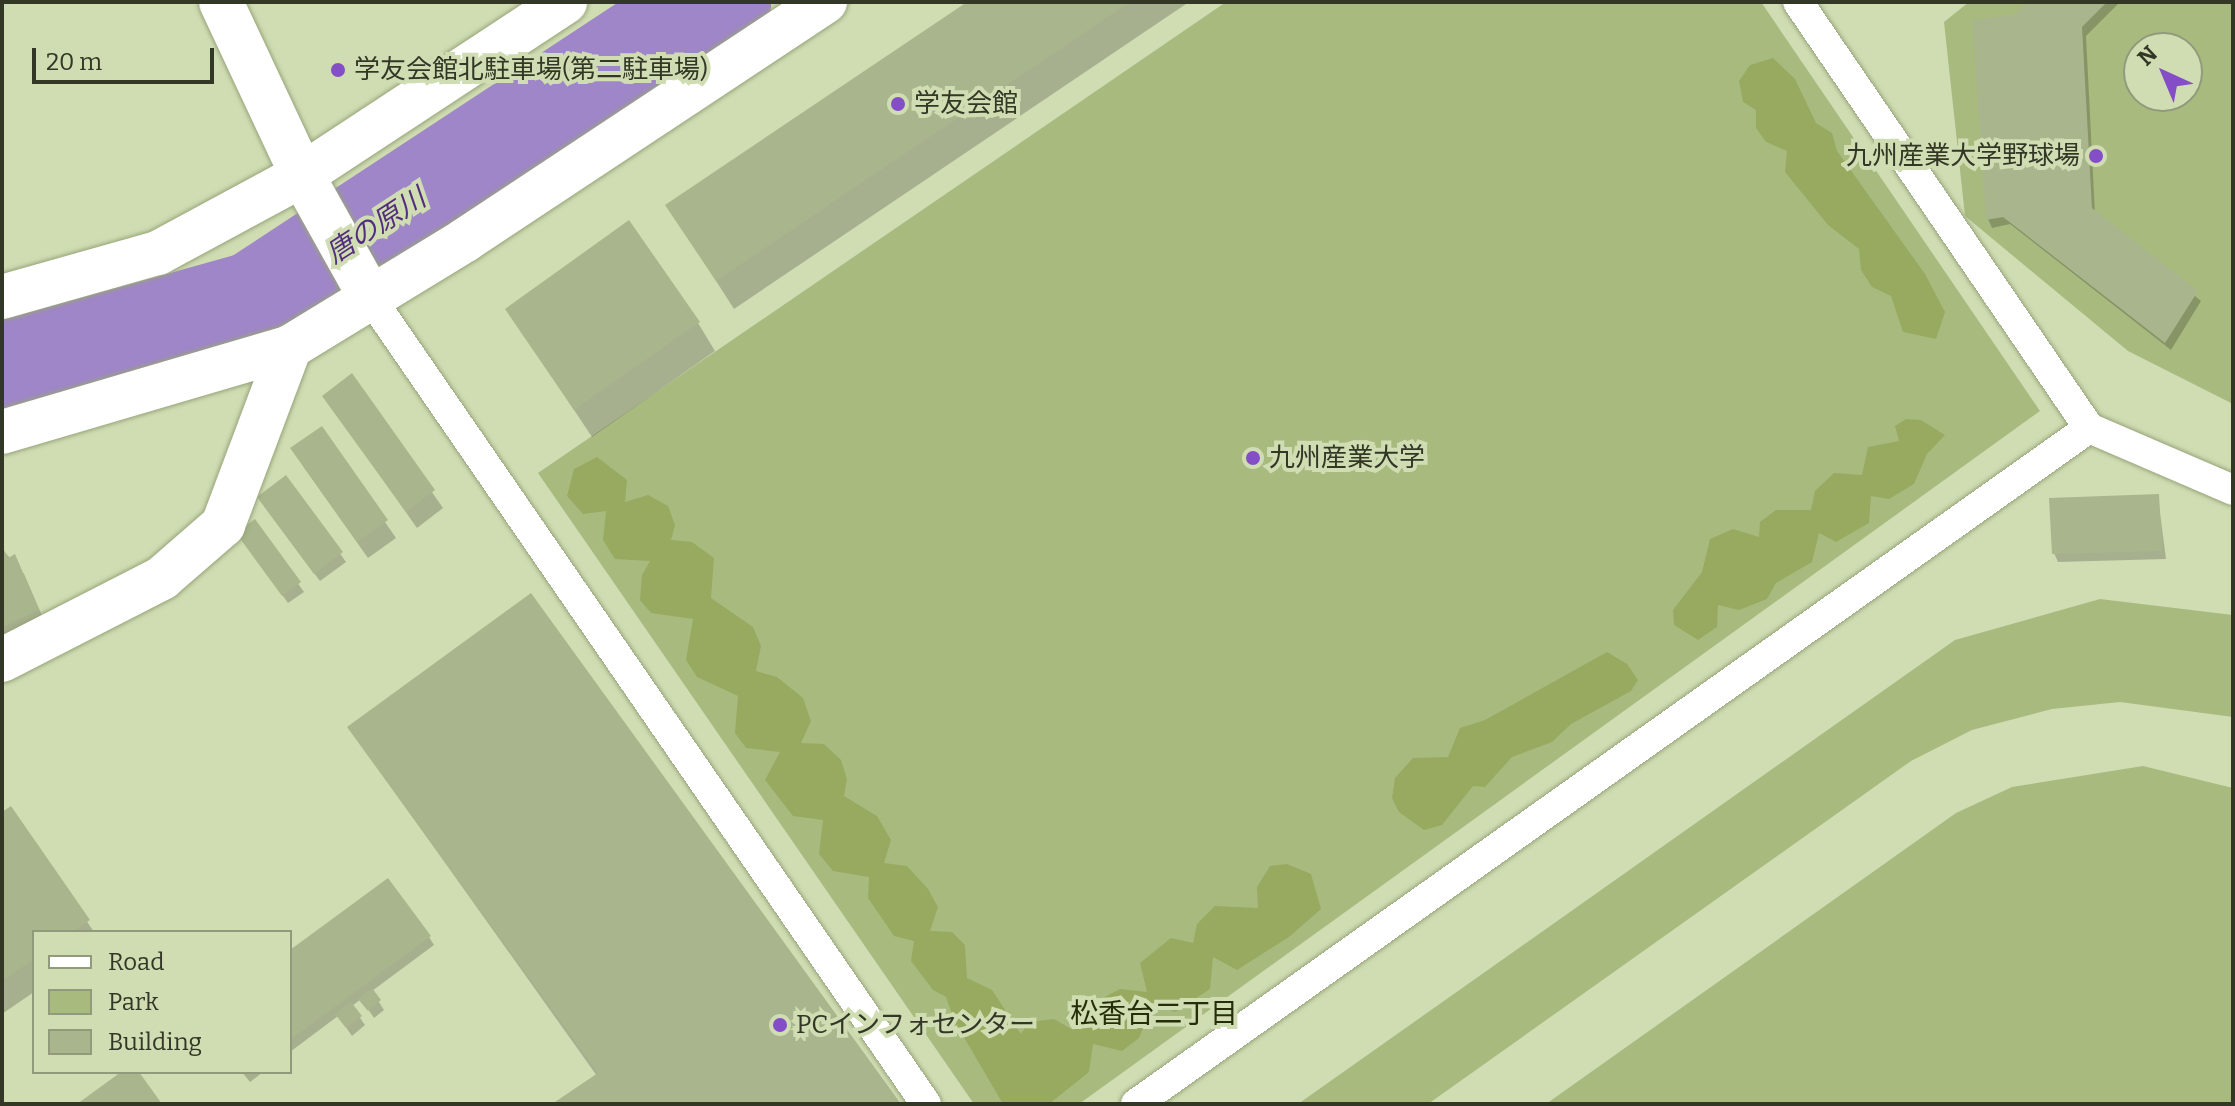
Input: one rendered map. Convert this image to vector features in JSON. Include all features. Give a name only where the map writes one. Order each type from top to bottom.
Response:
[{"type":"street","points":[[221,2],[302,175],[372,300]]},
{"type":"street","points":[[2,297],[158,253],[302,175],[565,2]]},
{"type":"street","points":[[2,432],[290,347],[372,300],[825,2]]},
{"type":"street","points":[[2,660],[162,578],[223,525],[290,347]]},
{"type":"lane","points":[[1798,2],[2089,428],[2233,490]]},
{"type":"lane","points":[[372,300],[926,1104]]},
{"type":"lane","points":[[1136,1104],[2089,428]]},
{"type":"green space","points":[[1226,2],[1761,2],[2040,411],[1079,1104],[974,1104],[538,473]]},
{"type":"green space","name":"九州産業大学野球場","points":[[1969,2],[2233,2],[2233,404],[2128,351],[1965,216],[1944,22]]},
{"type":"green space","points":[[1773,58],[1795,79],[1816,123],[1832,133],[1837,151],[1925,274],[1945,312],[1936,339],[1903,332],[1891,296],[1872,287],[1861,270],[1859,249],[1828,225],[1785,172],[1787,151],[1766,142],[1756,128],[1756,110],[1743,102],[1739,81],[1750,65]]},
{"type":"green space","points":[[1906,419],[1921,420],[1945,435],[1927,454],[1914,484],[1889,499],[1871,496],[1869,523],[1836,542],[1819,533],[1812,562],[1776,583],[1767,599],[1739,610],[1718,605],[1717,627],[1698,640],[1674,625],[1673,610],[1702,572],[1710,539],[1733,529],[1759,537],[1760,522],[1776,510],[1811,510],[1815,491],[1834,473],[1862,475],[1868,447],[1899,441],[1895,426]]},
{"type":"green space","points":[[597,457],[627,480],[625,502],[648,495],[668,506],[675,525],[671,540],[692,542],[714,558],[711,598],[753,627],[761,646],[756,671],[777,677],[803,698],[811,721],[801,743],[824,744],[841,760],[847,779],[844,796],[877,816],[891,840],[884,863],[907,866],[928,889],[938,907],[930,931],[952,932],[965,945],[967,978],[992,990],[1021,1034],[1029,1022],[1054,1019],[1073,1030],[1101,999],[1120,989],[1147,992],[1140,963],[1171,938],[1193,943],[1197,924],[1215,906],[1258,908],[1257,887],[1270,866],[1287,864],[1311,874],[1321,909],[1289,937],[1237,970],[1213,957],[1210,989],[1175,1012],[1154,1003],[1139,1038],[1122,1051],[1093,1044],[1089,1072],[1049,1104],[1003,1104],[955,1022],[946,997],[933,990],[911,961],[914,941],[894,936],[868,898],[869,877],[833,871],[819,854],[823,820],[793,816],[765,780],[780,752],[746,748],[735,733],[738,696],[697,677],[686,660],[693,619],[651,613],[640,600],[642,575],[650,561],[615,559],[603,540],[606,511],[583,514],[567,496],[574,469]]},
{"type":"green space","points":[[2100,599],[2233,615],[2233,717],[2120,702],[2052,709],[1972,730],[1911,761],[1428,1104],[1298,1104],[1955,640]]},
{"type":"green space","points":[[1607,652],[1627,664],[1638,680],[1631,691],[1571,724],[1552,742],[1512,757],[1485,787],[1473,786],[1442,825],[1424,830],[1399,812],[1392,798],[1395,778],[1413,758],[1448,757],[1460,728],[1485,720]]},
{"type":"green space","points":[[2143,766],[2233,788],[2233,1104],[1546,1104],[1956,813],[2012,787]]},
{"type":"building","name":"学友会館","points":[[967,2],[1130,2],[716,281],[665,205]]},
{"type":"building","points":[[2029,2],[2107,2],[2082,27],[2092,208],[2198,291],[2165,343],[2003,217],[1986,220],[1972,20],[2014,15]]},
{"type":"building","points":[[629,220],[700,322],[574,410],[505,309]]},
{"type":"building","points":[[352,373],[435,490],[406,512],[322,396]]},
{"type":"building","points":[[322,426],[388,520],[357,542],[290,448]]},
{"type":"building","points":[[286,475],[343,552],[314,574],[257,497]]},
{"type":"building","points":[[2159,494],[2162,551],[2052,554],[2049,498]]},
{"type":"building","points":[[255,519],[301,582],[282,596],[236,533]]},
{"type":"building","points":[[2,546],[8,558],[15,554],[39,610],[2,627]]},
{"type":"building","points":[[531,593],[901,1104],[552,1104],[598,1073],[347,727]]},
{"type":"building","points":[[11,806],[90,920],[76,930],[32,930],[32,960],[2,981],[2,812]]},
{"type":"building","points":[[388,878],[431,936],[292,1039],[292,949]]},
{"type":"building","points":[[372,988],[381,1000],[368,1011],[358,999]]},
{"type":"building","points":[[351,1002],[362,1016],[346,1028],[335,1014]]},
{"type":"building","points":[[118,1074],[140,1074],[162,1104],[77,1104]]},
{"type":"waterway","name":"唐の原川","points":[[2,376],[256,305],[717,2]]},
{"type":"place","name":"学友会館北駐車場(第二駐車場)","points":[[338,70]]},
{"type":"place","name":"学友会館","points":[[898,104]]},
{"type":"place","name":"九州産業大学野球場","points":[[2096,156]]},
{"type":"place","name":"九州産業大学","points":[[1253,458]]},
{"type":"place","name":"PCインフォセンター","points":[[780,1025]]},
{"type":"district","name":"松香台二丁目","points":[[1154,1014]]}]
